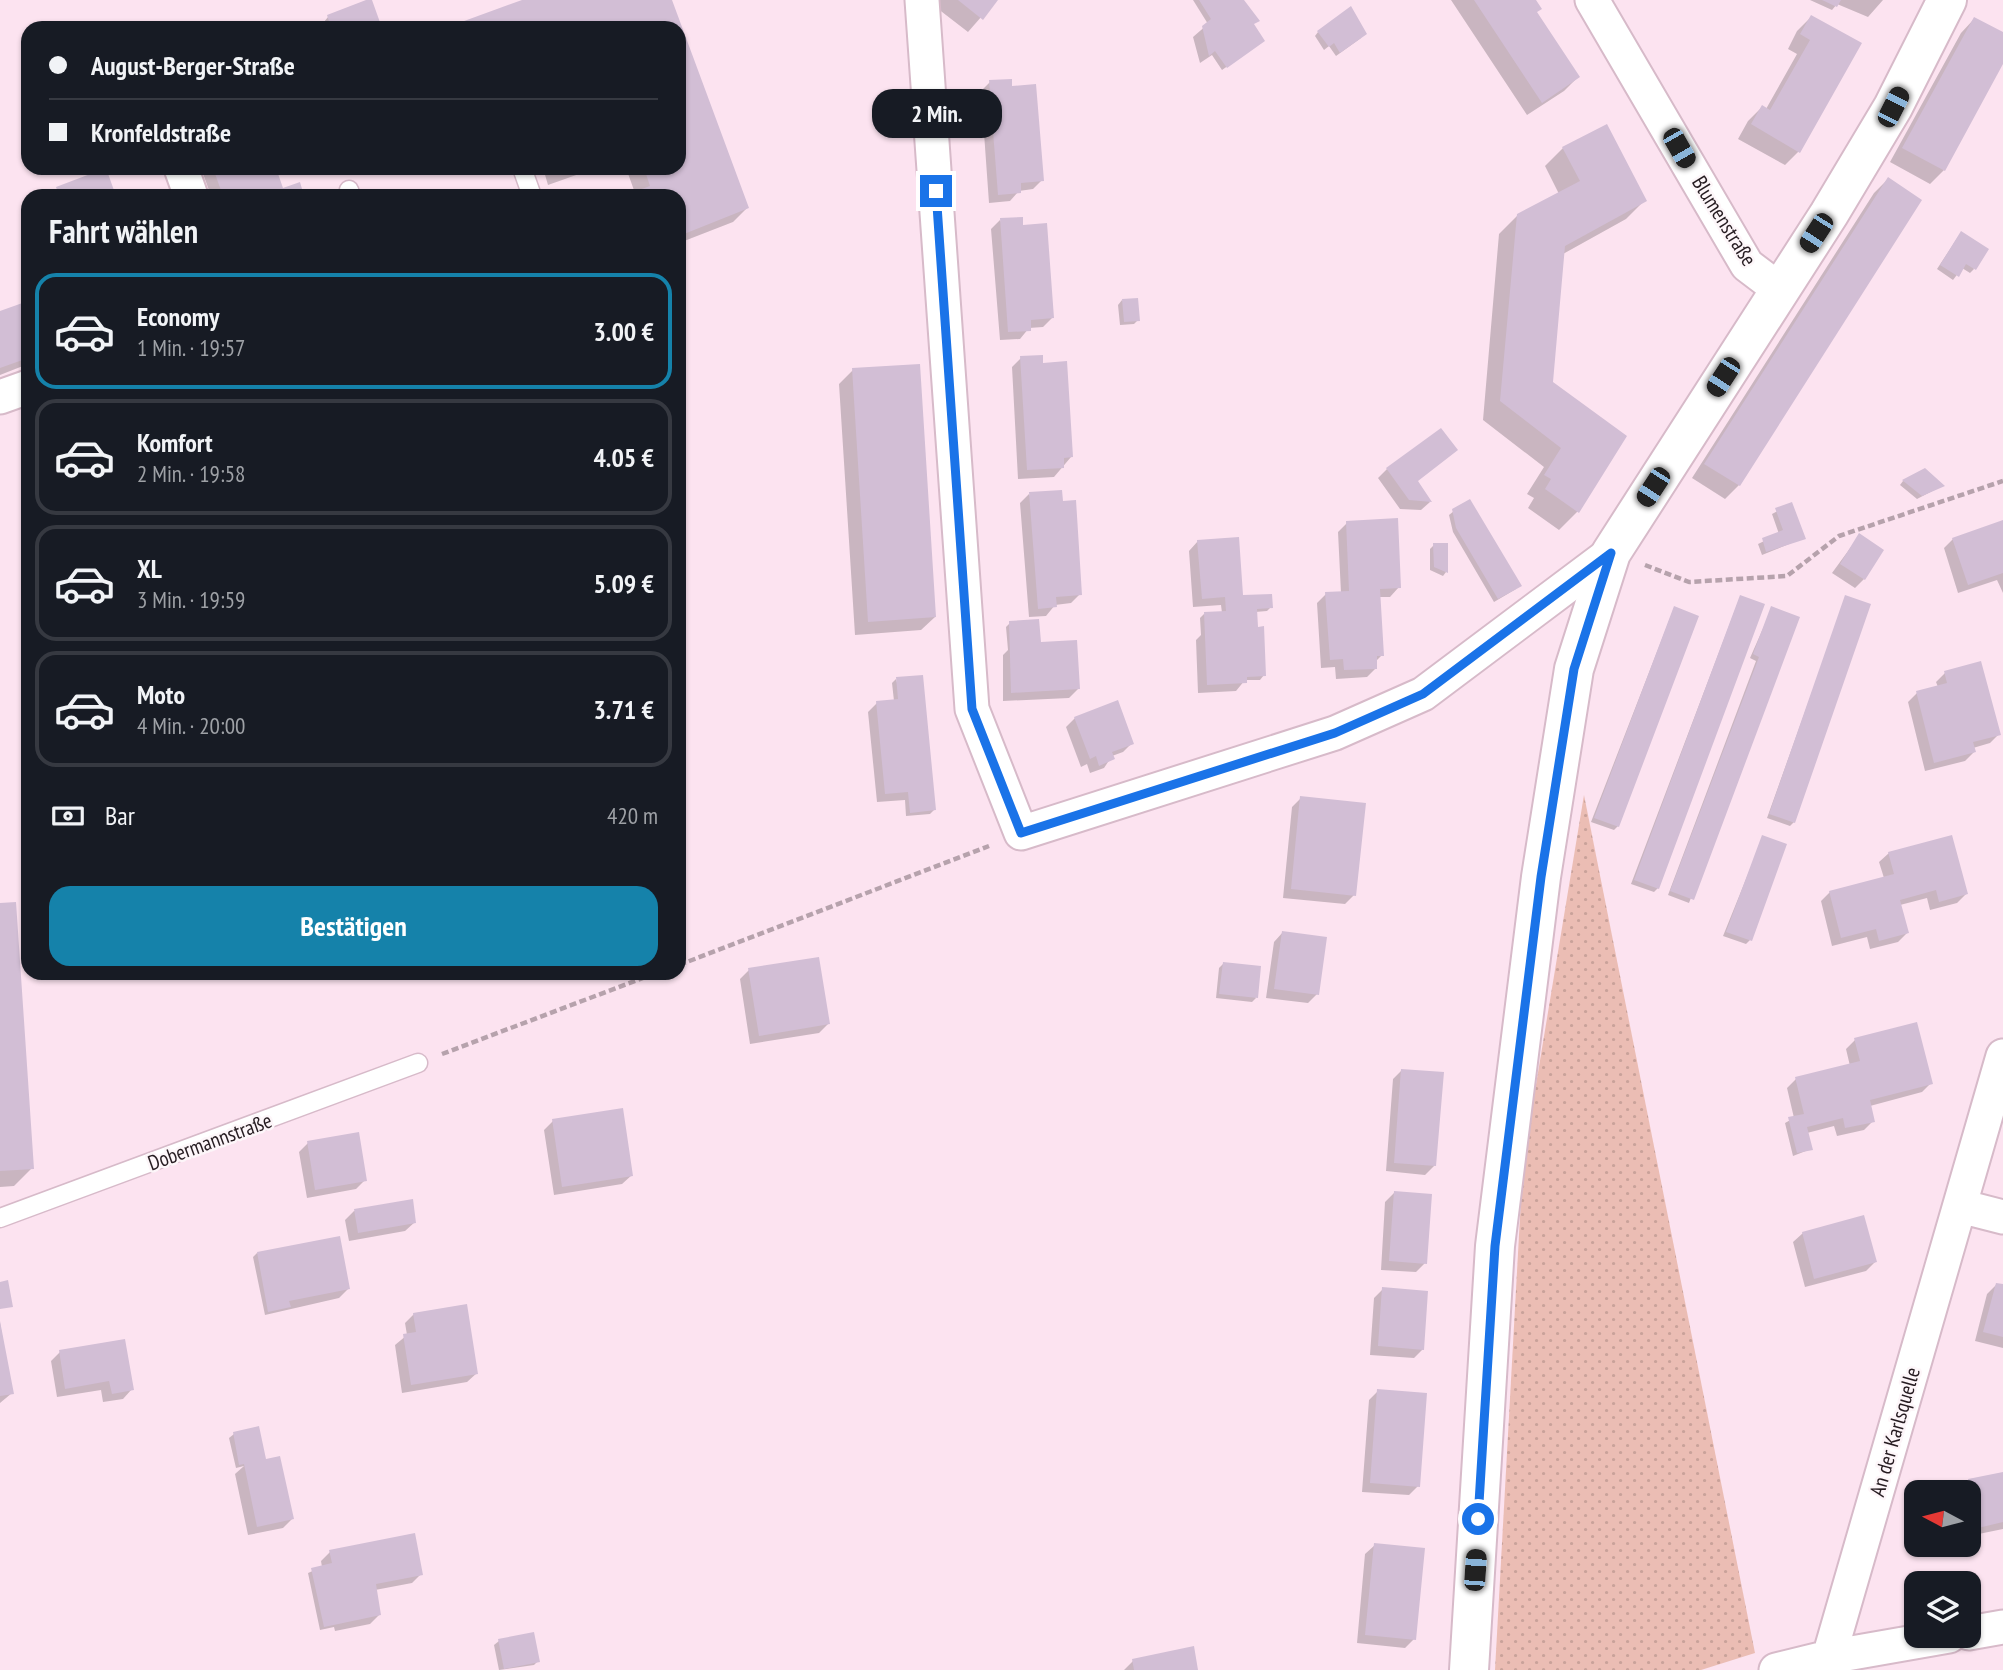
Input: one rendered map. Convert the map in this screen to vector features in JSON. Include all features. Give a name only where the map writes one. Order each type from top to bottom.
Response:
[{"type":"street","points":[[922,0],[972,709],[1021,833],[1335,733],[1423,694],[1611,553]]},
{"type":"street","name":"Blumenstraße","points":[[1592,0],[1747,265],[1780,290]]},
{"type":"street","points":[[1469,1670],[1495,1246],[1541,877],[1574,669],[1611,553],[1780,290],[1893,107],[1947,0]]},
{"type":"street","points":[[0,397],[21,390]]},
{"type":"street","name":"An der Karlsquelle","points":[[1829,1657],[2003,1056]]},
{"type":"street","points":[[1961,1206],[2003,1217]]},
{"type":"street","points":[[1981,1631],[2003,1627]]},
{"type":"street","points":[[1776,1670],[1829,1657],[1904,1644]]},
{"type":"lane","name":"Dobermannstraße","points":[[0,1218],[418,1063]]},
{"type":"path","points":[[1611,553],[1689,582],[1787,576],[1839,536],[2003,481]]},
{"type":"path","points":[[686,962],[1021,833]]},
{"type":"path","points":[[418,1063],[637,980]]},
{"type":"shaded area","points":[[1584,795],[1755,1653],[1701,1670],[1495,1670],[1523,1163]]},
{"type":"building","points":[[372,0],[380,21],[329,21],[327,15]]},
{"type":"building","points":[[522,0],[672,0],[680,21],[464,21]]},
{"type":"building","points":[[958,0],[998,0],[983,20]]},
{"type":"building","points":[[1199,0],[1244,0],[1260,21],[1254,24],[1265,41],[1227,68],[1215,51],[1209,56],[1202,26],[1211,19]]},
{"type":"building","points":[[1474,0],[1536,0],[1542,9],[1537,12],[1580,77],[1542,103]]},
{"type":"building","points":[[1822,0],[1841,0],[1837,7]]},
{"type":"building","points":[[1351,6],[1367,34],[1340,53],[1334,43],[1329,47],[1317,31]]},
{"type":"building","points":[[1811,15],[1862,43],[1800,153],[1751,124],[1762,105],[1770,110],[1810,40],[1800,34]]},
{"type":"building","points":[[1974,17],[2003,32],[2003,64],[1945,171],[1902,148]]},
{"type":"building","points":[[686,38],[749,208],[686,233],[686,189],[642,189],[650,186],[646,175],[686,175]]},
{"type":"building","points":[[1012,79],[1012,86],[1036,84],[1044,181],[1021,183],[1021,193],[998,195],[989,80]]},
{"type":"building","points":[[1607,124],[1647,201],[1565,246],[1553,382],[1627,436],[1579,513],[1545,489],[1551,479],[1544,475],[1561,448],[1500,401],[1517,214],[1580,181],[1562,147]]},
{"type":"building","points":[[88,175],[108,175],[114,189],[57,189]]},
{"type":"building","points":[[216,175],[278,175],[283,188],[300,182],[302,189],[220,189]]},
{"type":"building","points":[[1888,177],[1922,200],[1740,486],[1704,464]]},
{"type":"building","points":[[1023,217],[1023,225],[1047,223],[1054,318],[1031,320],[1031,331],[1008,332],[1000,218]]},
{"type":"building","points":[[1961,231],[1989,249],[1976,270],[1966,264],[1959,277],[1940,265]]},
{"type":"building","points":[[1138,298],[1140,321],[1124,322],[1122,299]]},
{"type":"building","points":[[21,304],[21,360],[0,368],[0,311]]},
{"type":"building","points":[[1043,355],[1043,363],[1067,361],[1073,457],[1064,458],[1064,468],[1027,470],[1020,356]]},
{"type":"building","points":[[920,364],[936,617],[868,622],[852,368]]},
{"type":"building","points":[[1441,428],[1458,450],[1418,481],[1432,502],[1409,500],[1386,468]]},
{"type":"building","points":[[1925,468],[1945,486],[1922,496],[1902,480]]},
{"type":"building","points":[[1062,490],[1063,501],[1076,500],[1082,595],[1056,597],[1057,607],[1038,609],[1029,492]]},
{"type":"building","points":[[1470,499],[1522,586],[1498,599],[1456,528],[1452,509]]},
{"type":"building","points":[[1792,502],[1806,539],[1766,552],[1762,538],[1783,530],[1775,508]]},
{"type":"building","points":[[1398,518],[1401,588],[1380,589],[1384,656],[1377,656],[1377,669],[1344,670],[1343,659],[1330,660],[1325,592],[1349,591],[1346,521]]},
{"type":"building","points":[[2003,520],[2003,573],[1968,585],[1952,538]]},
{"type":"building","points":[[1859,533],[1884,550],[1865,580],[1840,564]]},
{"type":"building","points":[[1239,537],[1243,595],[1272,594],[1273,608],[1257,609],[1258,627],[1264,626],[1266,676],[1247,677],[1247,683],[1207,685],[1204,612],[1226,611],[1225,597],[1202,599],[1197,540]]},
{"type":"building","points":[[1433,543],[1448,543],[1448,573],[1434,567]]},
{"type":"building","points":[[1740,595],[1765,604],[1659,889],[1634,880]]},
{"type":"building","points":[[1845,595],[1871,604],[1795,823],[1769,814]]},
{"type":"building","points":[[1674,606],[1699,616],[1619,827],[1594,818]]},
{"type":"building","points":[[1771,606],[1800,617],[1694,900],[1670,891],[1759,657],[1753,654]]},
{"type":"building","points":[[1039,619],[1041,642],[1077,640],[1080,689],[1011,693],[1009,621]]},
{"type":"building","points":[[1981,661],[2001,735],[1973,742],[1976,752],[1934,763],[1916,691],[1947,683],[1944,671]]},
{"type":"building","points":[[923,675],[936,810],[910,813],[908,792],[885,794],[876,701],[898,699],[896,677]]},
{"type":"building","points":[[1118,700],[1134,744],[1112,752],[1115,759],[1099,766],[1096,756],[1090,759],[1074,717]]},
{"type":"building","points":[[1300,796],[1366,803],[1356,896],[1291,889]]},
{"type":"building","points":[[1762,835],[1787,844],[1752,941],[1726,932]]},
{"type":"building","points":[[1952,835],[1968,894],[1939,902],[1936,890],[1900,900],[1909,933],[1879,941],[1876,929],[1841,938],[1829,891],[1894,874],[1888,852]]},
{"type":"building","points":[[16,902],[34,1169],[0,1171],[0,903]]},
{"type":"building","points":[[1282,931],[1327,937],[1319,995],[1274,989]]},
{"type":"building","points":[[819,957],[830,1024],[759,1036],[748,968]]},
{"type":"building","points":[[1223,962],[1261,966],[1258,998],[1219,994]]},
{"type":"building","points":[[1917,1022],[1933,1084],[1870,1100],[1875,1122],[1845,1128],[1843,1118],[1807,1127],[1813,1150],[1797,1153],[1788,1117],[1804,1114],[1795,1077],[1860,1061],[1854,1038]]},
{"type":"building","points":[[1401,1069],[1444,1072],[1436,1166],[1394,1163]]},
{"type":"building","points":[[623,1108],[633,1176],[562,1187],[552,1119]]},
{"type":"building","points":[[359,1132],[367,1181],[315,1190],[307,1141]]},
{"type":"building","points":[[1394,1191],[1432,1194],[1427,1264],[1389,1261]]},
{"type":"building","points":[[413,1199],[416,1223],[358,1233],[354,1209]]},
{"type":"building","points":[[1864,1215],[1877,1262],[1814,1279],[1802,1232]]},
{"type":"building","points":[[340,1236],[350,1289],[289,1301],[291,1307],[268,1312],[257,1252]]},
{"type":"building","points":[[8,1280],[13,1307],[0,1309],[0,1282]]},
{"type":"building","points":[[1996,1283],[2003,1284],[2003,1337],[1983,1332]]},
{"type":"building","points":[[1382,1287],[1428,1291],[1424,1350],[1378,1346]]},
{"type":"building","points":[[467,1304],[478,1374],[411,1385],[403,1334],[416,1332],[413,1313]]},
{"type":"building","points":[[0,1321],[14,1394],[0,1396]]},
{"type":"building","points":[[125,1339],[134,1390],[112,1394],[109,1381],[65,1389],[59,1350]]},
{"type":"building","points":[[1377,1389],[1427,1393],[1420,1487],[1370,1483]]},
{"type":"building","points":[[259,1426],[266,1459],[280,1456],[294,1519],[257,1527],[244,1464],[239,1465],[233,1432]]},
{"type":"building","points":[[2003,1472],[2003,1522],[1981,1527],[1981,1480],[1968,1479]]},
{"type":"building","points":[[415,1533],[423,1575],[376,1584],[381,1615],[324,1627],[311,1568],[332,1563],[329,1550]]},
{"type":"building","points":[[1374,1543],[1425,1548],[1416,1640],[1365,1635]]},
{"type":"building","points":[[534,1632],[540,1662],[504,1669],[498,1639]]},
{"type":"building","points":[[1194,1646],[1198,1670],[1134,1670],[1132,1659]]},
{"type":"route","points":[[936,191],[972,709],[1021,833],[1335,733],[1423,694],[1611,553],[1574,669],[1541,877],[1495,1246],[1478,1519]]}]
